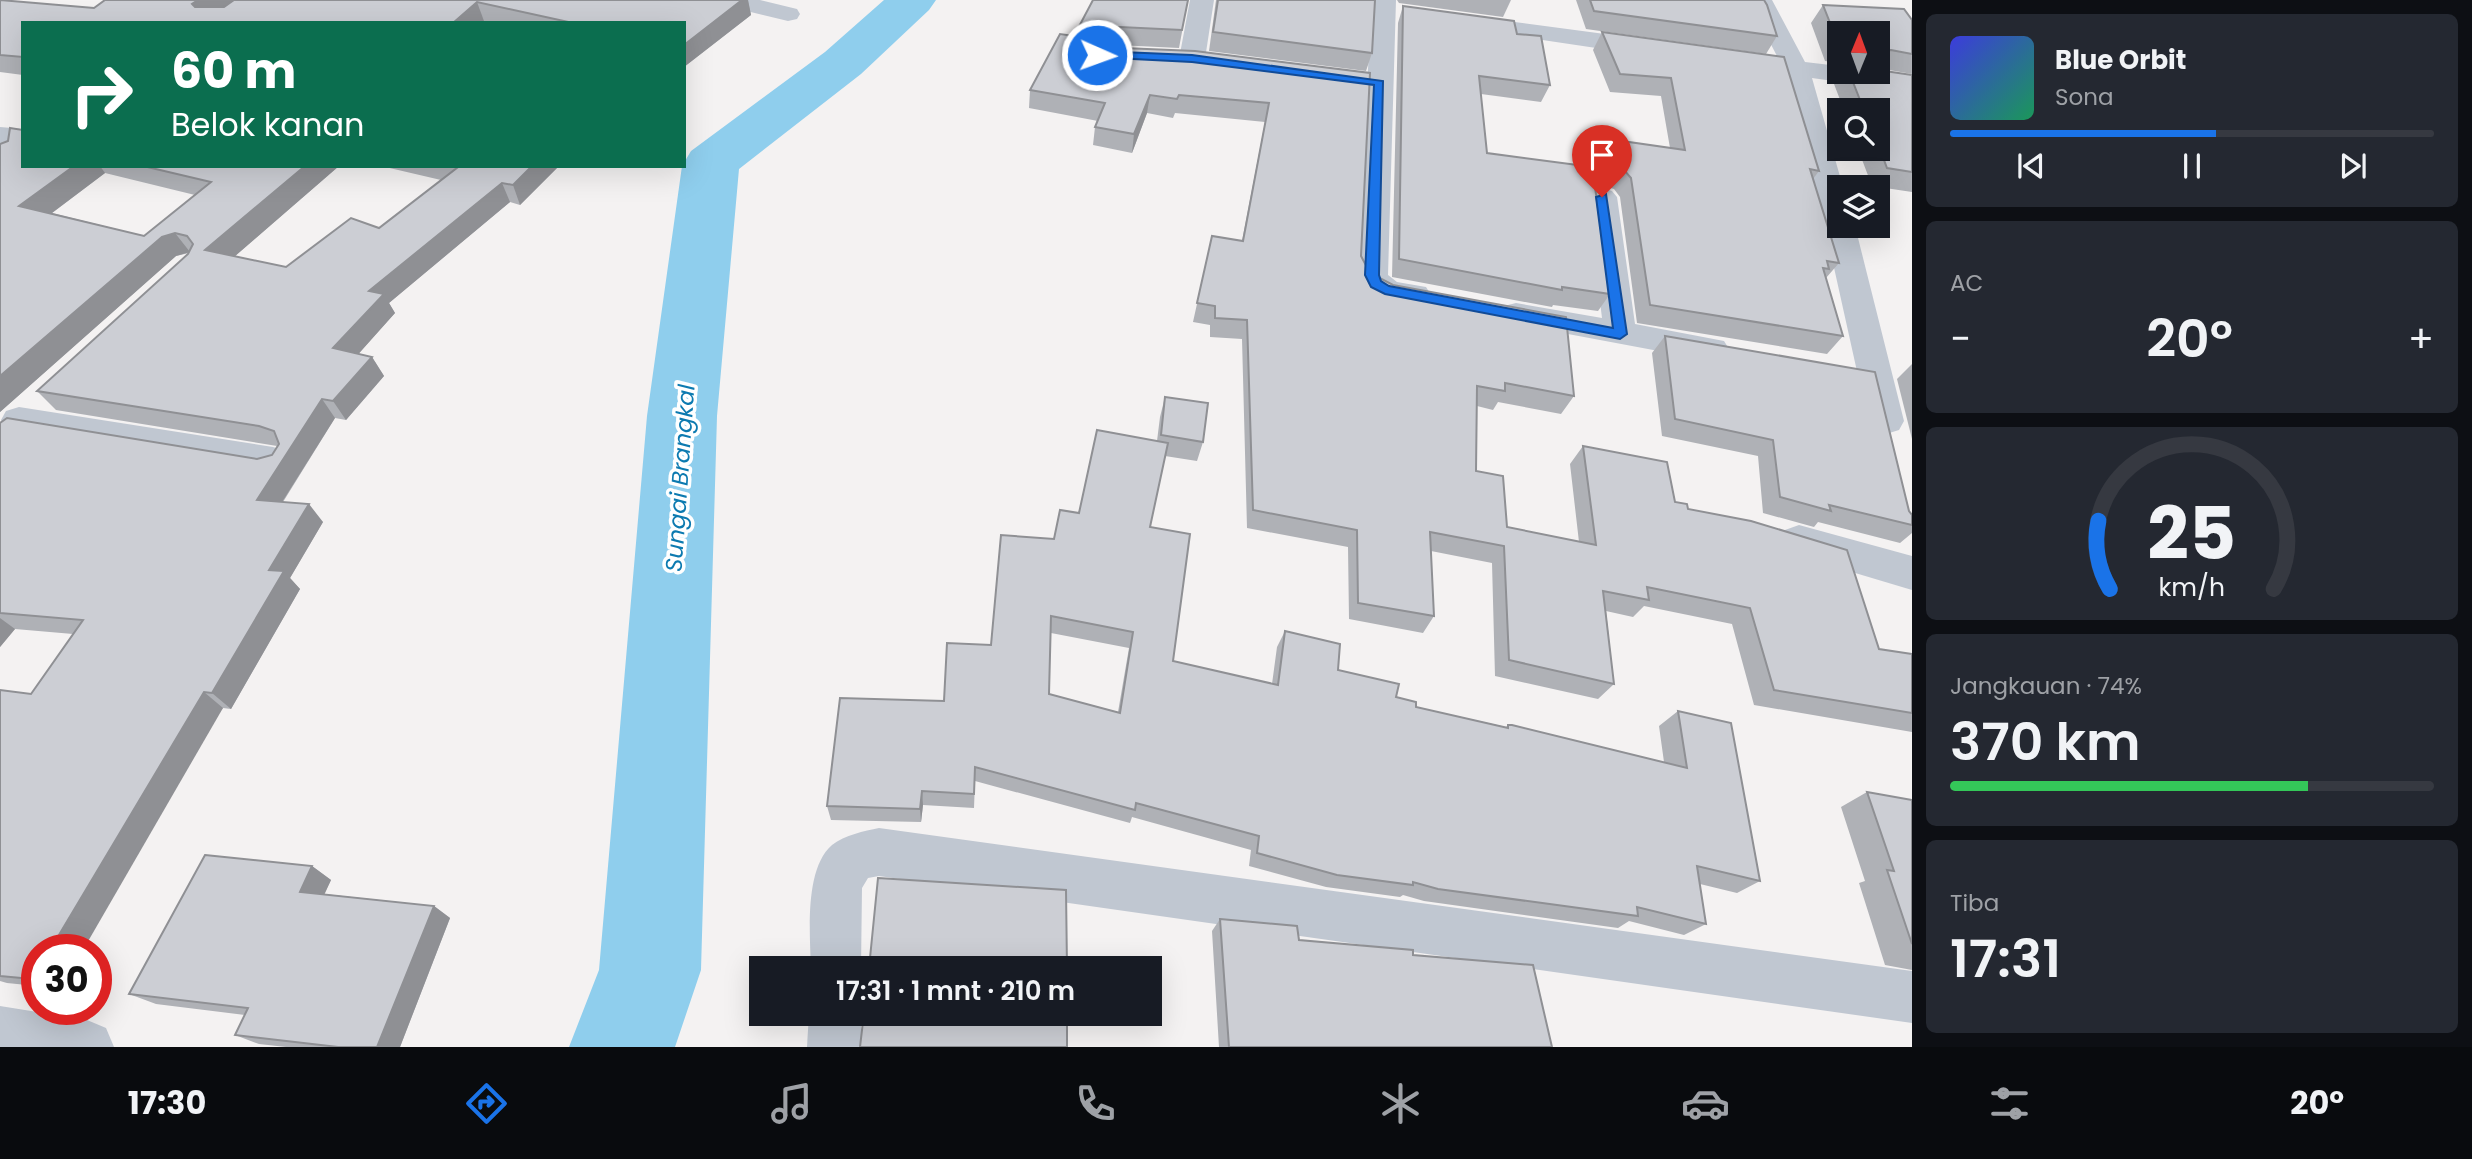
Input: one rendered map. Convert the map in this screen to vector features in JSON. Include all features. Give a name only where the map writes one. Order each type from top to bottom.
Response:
[{"type":"street","points":[[730,0],[788,14]]},
{"type":"street","points":[[1192,58],[1202,0]]},
{"type":"street","points":[[1760,0],[1796,69],[1827,181]]},
{"type":"street","points":[[1394,9],[1366,81],[1372,275],[1376,284],[1385,290],[1437,300]]},
{"type":"street","points":[[1440,19],[1673,51]]},
{"type":"street","points":[[1165,57],[1219,62]]},
{"type":"street","points":[[1714,57],[1912,84]]},
{"type":"street","points":[[0,135],[21,137]]},
{"type":"street","points":[[1602,197],[1620,334]]},
{"type":"street","points":[[1841,238],[1862,374],[1894,451]]},
{"type":"street","points":[[1489,310],[1741,354]]},
{"type":"street","points":[[9,428],[49,392]]},
{"type":"street","points":[[9,428],[273,461]]},
{"type":"street","points":[[1764,531],[1912,573]]},
{"type":"street","points":[[836,956],[838,887],[844,868],[860,855],[879,852],[1912,996]]},
{"type":"street","points":[[834,1047],[835,1026]]},
{"type":"street","points":[[0,1032],[87,1047]]},
{"type":"building","points":[[0,0],[94,8],[105,0],[198,0],[192,4],[195,7],[224,7],[234,0],[742,0],[686,43],[686,21],[564,21],[477,2],[455,21],[21,21],[21,57],[0,55]]},
{"type":"building","points":[[1093,0],[1188,0],[1182,30],[1099,26],[1089,29],[1083,37],[1089,44],[1099,47],[1195,51],[1370,73],[1361,256],[1370,273],[1393,285],[1566,317],[1574,396],[1505,383],[1505,391],[1477,386],[1476,471],[1503,476],[1507,527],[1596,545],[1583,446],[1667,462],[1675,502],[1687,504],[1688,509],[1751,521],[1847,550],[1879,649],[1912,654],[1912,713],[1774,690],[1750,608],[1647,587],[1649,600],[1603,591],[1614,684],[1509,660],[1504,546],[1430,532],[1434,616],[1358,603],[1357,530],[1253,510],[1247,320],[1215,318],[1215,306],[1197,303],[1212,236],[1243,241],[1269,103],[1179,95],[1177,99],[1150,95],[1134,134],[1095,127],[1105,103],[1030,90],[1060,34],[1074,36]]},
{"type":"building","points":[[1218,0],[1375,0],[1372,53],[1213,32]]},
{"type":"building","points":[[1590,0],[1764,0],[1777,36],[1594,11]]},
{"type":"building","points":[[1823,5],[1904,9],[1912,20],[1912,54],[1890,50],[1890,21],[1829,21]]},
{"type":"building","points":[[1403,6],[1514,21],[1517,34],[1541,36],[1550,85],[1479,76],[1487,153],[1608,169],[1600,172],[1594,180],[1610,294],[1562,287],[1562,290],[1399,259]]},
{"type":"building","points":[[1602,32],[1784,57],[1819,171],[1810,169],[1827,224],[1827,238],[1831,238],[1839,263],[1827,261],[1829,269],[1823,268],[1843,336],[1650,305],[1631,178],[1625,171],[1615,168],[1608,139],[1685,150],[1671,78],[1620,74]]},
{"type":"building","points":[[1890,72],[1912,75],[1912,172],[1887,168],[1884,161],[1890,161],[1890,98],[1859,98],[1854,84],[1890,84]]},
{"type":"building","points":[[10,128],[21,130],[21,168],[71,168],[19,206],[144,236],[211,182],[152,168],[303,168],[205,250],[286,267],[351,218],[379,228],[457,168],[530,168],[513,185],[502,183],[369,291],[384,294],[333,348],[372,357],[333,401],[322,399],[257,500],[309,504],[269,570],[284,571],[212,693],[204,692],[60,934],[21,934],[21,978],[0,976],[0,690],[31,694],[83,620],[0,613],[0,423],[7,418],[257,459],[272,455],[279,444],[274,431],[259,426],[37,391],[188,254],[193,244],[187,236],[175,233],[162,237],[0,376],[0,144],[8,141]]},
{"type":"building","points":[[1665,336],[1875,372],[1912,515],[1912,525],[1829,505],[1831,511],[1780,497],[1773,440],[1675,419]]},
{"type":"building","points":[[1165,397],[1208,403],[1203,442],[1161,435]]},
{"type":"building","points":[[1097,430],[1168,443],[1150,527],[1190,534],[1173,661],[1278,685],[1285,631],[1340,644],[1338,670],[1399,684],[1396,697],[1416,702],[1416,707],[1508,728],[1508,725],[1512,725],[1687,768],[1678,711],[1731,723],[1760,881],[1697,866],[1706,924],[1637,907],[1638,916],[1438,889],[1413,882],[1413,885],[1337,875],[1257,853],[1259,836],[1136,803],[1135,810],[975,767],[974,794],[922,791],[920,809],[827,806],[840,698],[944,701],[947,643],[991,645],[1001,535],[1054,539],[1060,510],[1079,513]],"holes":[[[1051,616],[1133,632],[1120,713],[1049,694]]]},
{"type":"building","points":[[1867,792],[1912,800],[1912,944],[1887,870],[1894,871]]},
{"type":"building","points":[[205,855],[312,866],[300,892],[434,906],[377,1047],[338,1047],[235,1035],[248,1008],[129,994]]},
{"type":"building","points":[[878,878],[1066,890],[1067,956],[870,956]]},
{"type":"building","points":[[1220,919],[1297,926],[1299,940],[1413,950],[1413,955],[1533,965],[1552,1047],[1229,1047]]},
{"type":"building","points":[[862,1026],[1067,1026],[1067,1047],[860,1047]]},
{"type":"waterway","name":"Sungai Brangkal","points":[[622,1047],[650,970],[682,416],[711,163],[843,63],[912,0]]},
{"type":"route","points":[[1097,55],[1192,58],[1379,83],[1372,275],[1376,284],[1385,290],[1620,334],[1602,197]]}]
